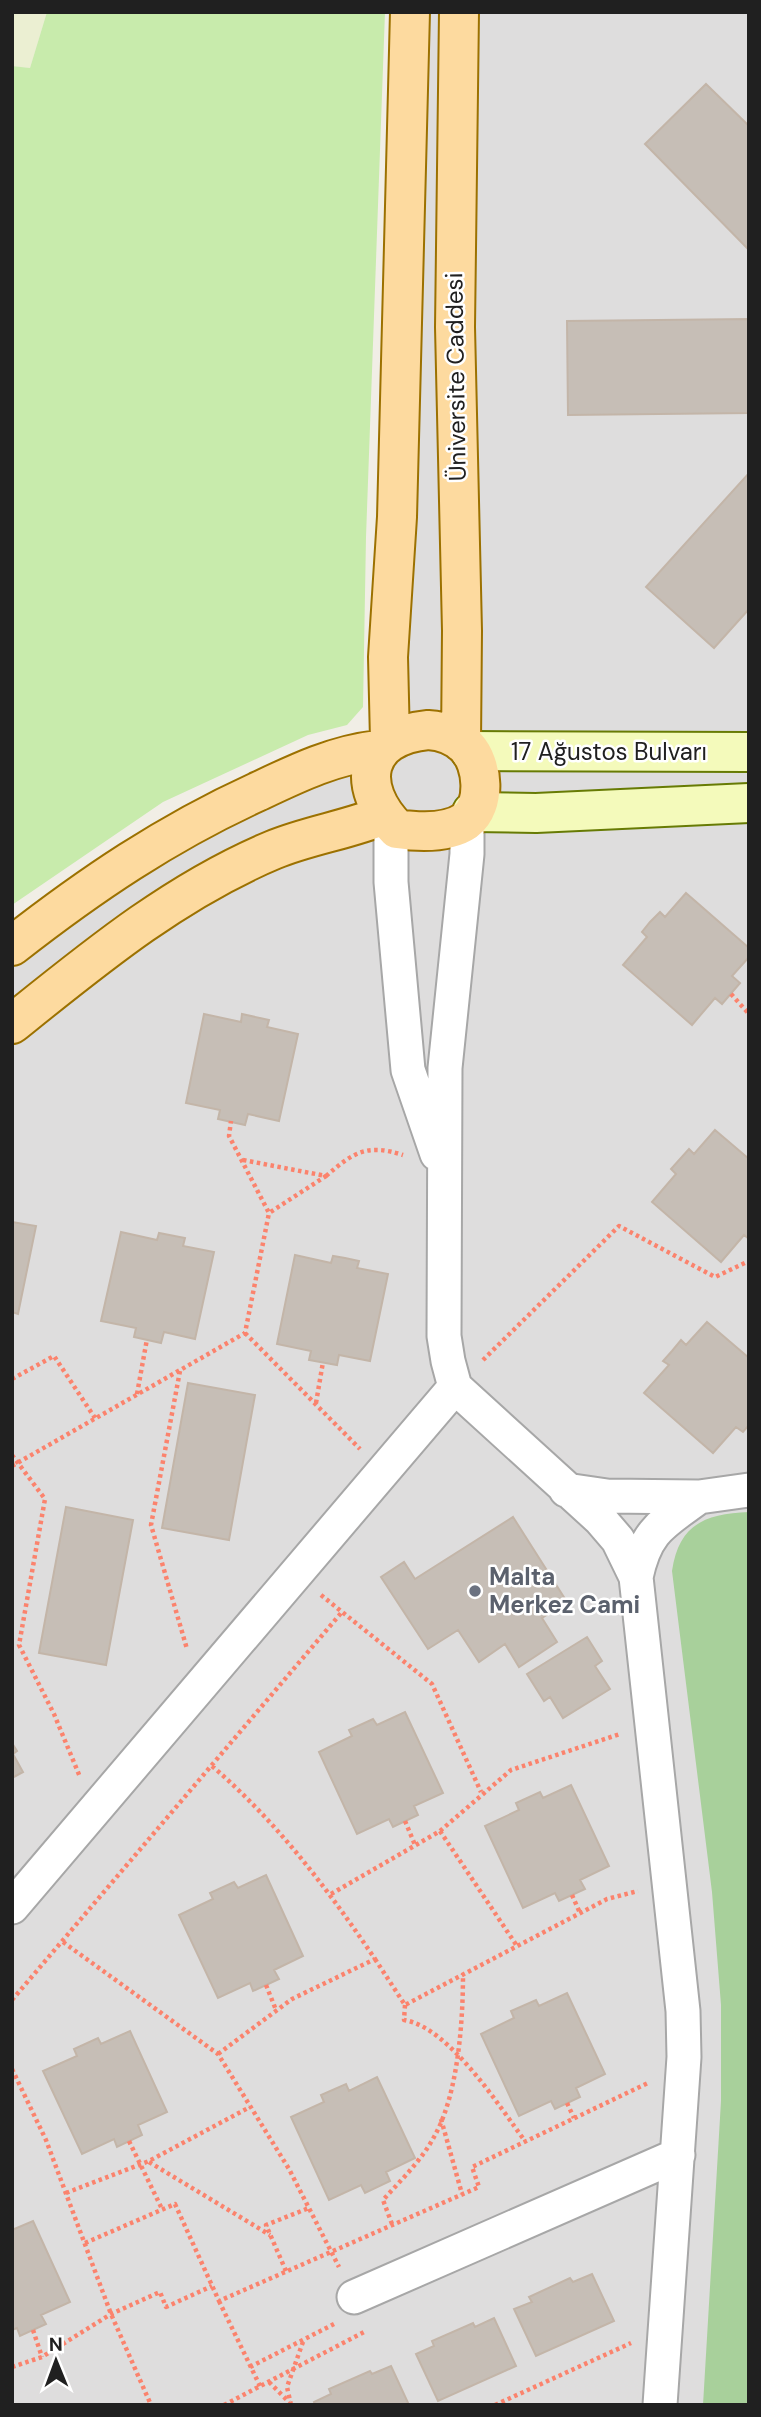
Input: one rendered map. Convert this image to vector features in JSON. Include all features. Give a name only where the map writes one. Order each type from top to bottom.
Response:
[{"type":"main road","name":"Üniversite Caddesi","points":[[384,745],[397,517],[410,12]]},
{"type":"main road","name":"Üniversite Caddesi","points":[[459,12],[455,327],[465,747]]},
{"type":"main road","points":[[12,946],[86,888],[184,826],[343,754],[384,745],[412,731],[442,731],[465,747],[478,769],[480,786],[477,805],[470,816],[453,827],[414,832],[397,829],[387,819],[373,785],[373,767],[384,745]]},
{"type":"main road","name":"17 Ağustos Bulvarı","points":[[465,747],[749,752]]},
{"type":"main road","points":[[470,816],[749,803]]},
{"type":"main road","points":[[12,1024],[154,914],[206,882],[274,849],[387,819]]},
{"type":"street","points":[[470,816],[445,1068],[444,1336],[455,1387],[618,1540],[636,1577]]},
{"type":"street","points":[[387,819],[393,920],[408,1070],[443,1168]]},
{"type":"street","points":[[12,1907],[385,1474],[455,1387]]},
{"type":"street","points":[[566,1490],[607,1496],[699,1497],[749,1490]]},
{"type":"street","points":[[660,2405],[683,2067],[681,1978],[636,1577],[642,1548],[653,1532],[699,1497]]},
{"type":"street","points":[[358,2303],[678,2155]]},
{"type":"path","points":[[730,994],[749,1014]]},
{"type":"path","points":[[12,1466],[245,1332],[270,1213],[229,1136],[231,1121]]},
{"type":"path","points":[[270,1213],[326,1176],[353,1154],[364,1150],[394,1152],[443,1168]]},
{"type":"path","points":[[242,1160],[326,1176]]},
{"type":"path","points":[[455,1387],[619,1226],[715,1277],[749,1261]]},
{"type":"path","points":[[245,1332],[385,1474]]},
{"type":"path","points":[[137,1395],[147,1339]]},
{"type":"path","points":[[12,1379],[54,1356],[95,1418]]},
{"type":"path","points":[[316,1404],[323,1362]]},
{"type":"path","points":[[180,1370],[151,1525],[199,1689]]},
{"type":"path","points":[[12,1455],[20,1462],[45,1499],[19,1645],[59,1726],[94,1814]]},
{"type":"path","points":[[296,1576],[432,1684],[481,1793]]},
{"type":"path","points":[[12,2000],[342,1612]]},
{"type":"path","points":[[331,1894],[440,1831],[481,1793],[511,1770],[651,1724]]},
{"type":"path","points":[[212,1766],[245,1795],[331,1894],[405,2005],[404,2020],[419,2022],[457,2056],[491,2094],[525,2141]]},
{"type":"path","points":[[405,1821],[415,1845]]},
{"type":"path","points":[[440,1831],[517,1946]]},
{"type":"path","points":[[405,2005],[621,1894],[671,1887]]},
{"type":"path","points":[[572,1895],[580,1913]]},
{"type":"path","points":[[63,1942],[218,2054],[309,2208],[371,2329],[224,2405]]},
{"type":"path","points":[[218,2054],[276,2010],[375,1959]]},
{"type":"path","points":[[392,2224],[383,2200],[417,2162],[435,2135],[441,2118],[463,2023],[463,1974]]},
{"type":"path","points":[[266,1985],[276,2010]]},
{"type":"path","points":[[219,2301],[480,2186],[472,2166],[683,2067]]},
{"type":"path","points":[[12,2070],[46,2140],[111,2314],[151,2405]]},
{"type":"path","points":[[568,2104],[574,2118]]},
{"type":"path","points":[[66,2193],[149,2161],[250,2107]]},
{"type":"path","points":[[441,2118],[462,2194]]},
{"type":"path","points":[[130,2141],[163,2209]]},
{"type":"path","points":[[149,2161],[270,2235]]},
{"type":"path","points":[[85,2243],[175,2204],[260,2386]]},
{"type":"path","points":[[286,2271],[266,2225],[309,2208]]},
{"type":"path","points":[[12,2367],[42,2357],[111,2314],[160,2292],[166,2307],[212,2286]]},
{"type":"path","points":[[250,2367],[304,2340],[358,2303]]},
{"type":"path","points":[[495,2405],[667,2327]]},
{"type":"path","points":[[33,2330],[42,2357]]},
{"type":"path","points":[[290,2404],[287,2388],[304,2340]]},
{"type":"path","points":[[269,2382],[290,2404]]},
{"type":"shaded area","points":[[410,12],[749,12],[749,2405],[12,2405],[12,946],[378,742]]},
{"type":"green space","points":[[12,12],[47,12],[30,68],[12,66]]},
{"type":"green space","points":[[47,12],[385,12],[366,537],[363,707],[347,725],[308,735],[163,802],[12,905],[12,66],[30,68]]},
{"type":"green space","points":[[749,1512],[749,2405],[703,2405],[721,2101],[721,2005],[712,1892],[672,1571],[681,1542],[697,1525],[719,1515]]},
{"type":"building","points":[[706,84],[749,126],[749,250],[645,144]]},
{"type":"building","points":[[749,319],[749,413],[568,415],[567,321]]},
{"type":"building","points":[[749,473],[749,609],[714,648],[646,587]]},
{"type":"building","points":[[686,893],[749,948],[749,957],[732,976],[740,983],[722,1004],[715,998],[692,1025],[623,965],[647,937],[642,932],[650,922],[660,912],[665,917]]},
{"type":"building","points":[[204,1014],[241,1022],[242,1014],[269,1020],[267,1027],[298,1034],[279,1121],[248,1114],[245,1125],[218,1119],[220,1110],[186,1103]]},
{"type":"building","points":[[715,1130],[749,1159],[749,1239],[744,1235],[721,1262],[652,1202],[676,1174],[671,1169],[689,1149],[694,1154]]},
{"type":"building","points":[[12,1222],[36,1226],[18,1314],[12,1312]]},
{"type":"building","points":[[121,1232],[157,1240],[159,1233],[185,1238],[183,1246],[214,1252],[195,1339],[164,1332],[161,1343],[134,1337],[136,1328],[101,1321]]},
{"type":"building","points":[[295,1255],[331,1263],[333,1256],[345,1258],[359,1261],[357,1268],[388,1274],[370,1361],[339,1355],[337,1365],[309,1360],[311,1351],[277,1344]]},
{"type":"building","points":[[707,1322],[749,1358],[749,1425],[743,1432],[736,1427],[713,1453],[644,1393],[669,1365],[663,1361],[681,1340],[686,1345]]},
{"type":"building","points":[[188,1383],[255,1395],[229,1540],[162,1528]]},
{"type":"building","points":[[66,1507],[133,1520],[106,1665],[39,1653]]},
{"type":"building","name":"Malta Merkez Cami","points":[[513,1517],[567,1602],[542,1618],[557,1642],[519,1667],[505,1644],[479,1662],[458,1630],[428,1649],[381,1577],[404,1562],[415,1579]]},
{"type":"building","points":[[587,1637],[602,1661],[595,1666],[610,1689],[563,1718],[550,1697],[544,1701],[527,1674]]},
{"type":"building","points":[[405,1712],[443,1793],[414,1806],[418,1815],[393,1827],[389,1819],[357,1834],[319,1752],[352,1736],[349,1730],[373,1719],[377,1725]]},
{"type":"building","points":[[12,1743],[17,1751],[13,1754],[23,1772],[12,1778]]},
{"type":"building","points":[[571,1785],[609,1866],[580,1880],[585,1889],[559,1901],[555,1893],[523,1908],[485,1826],[519,1810],[516,1803],[540,1792],[543,1798]]},
{"type":"building","points":[[266,1875],[303,1956],[274,1970],[279,1979],[253,1991],[250,1983],[218,1998],[179,1915],[213,1899],[210,1893],[234,1882],[238,1888]]},
{"type":"building","points":[[567,1993],[605,2074],[576,2088],[580,2097],[555,2109],[551,2101],[519,2116],[481,2034],[514,2018],[511,2011],[536,2000],[539,2006]]},
{"type":"building","points":[[130,2031],[167,2112],[138,2125],[142,2135],[117,2147],[114,2139],[82,2154],[43,2071],[77,2056],[74,2049],[98,2038],[101,2044]]},
{"type":"building","points":[[377,2077],[415,2158],[386,2172],[390,2181],[365,2193],[361,2185],[329,2200],[291,2117],[324,2102],[321,2095],[346,2084],[349,2091]]},
{"type":"building","points":[[33,2221],[70,2302],[41,2315],[46,2324],[20,2336],[17,2328],[12,2330],[12,2230]]},
{"type":"building","points":[[592,2274],[614,2321],[536,2356],[514,2309],[532,2302],[529,2297],[570,2278],[573,2282]]},
{"type":"building","points":[[494,2318],[516,2366],[438,2401],[416,2354],[434,2346],[432,2341],[473,2323],[475,2327]]},
{"type":"building","points":[[391,2366],[409,2405],[315,2405],[314,2402],[331,2394],[329,2389],[370,2371],[372,2374]]},
{"type":"place","name":"Malta Merkez Cami","points":[[475,1591]]}]
